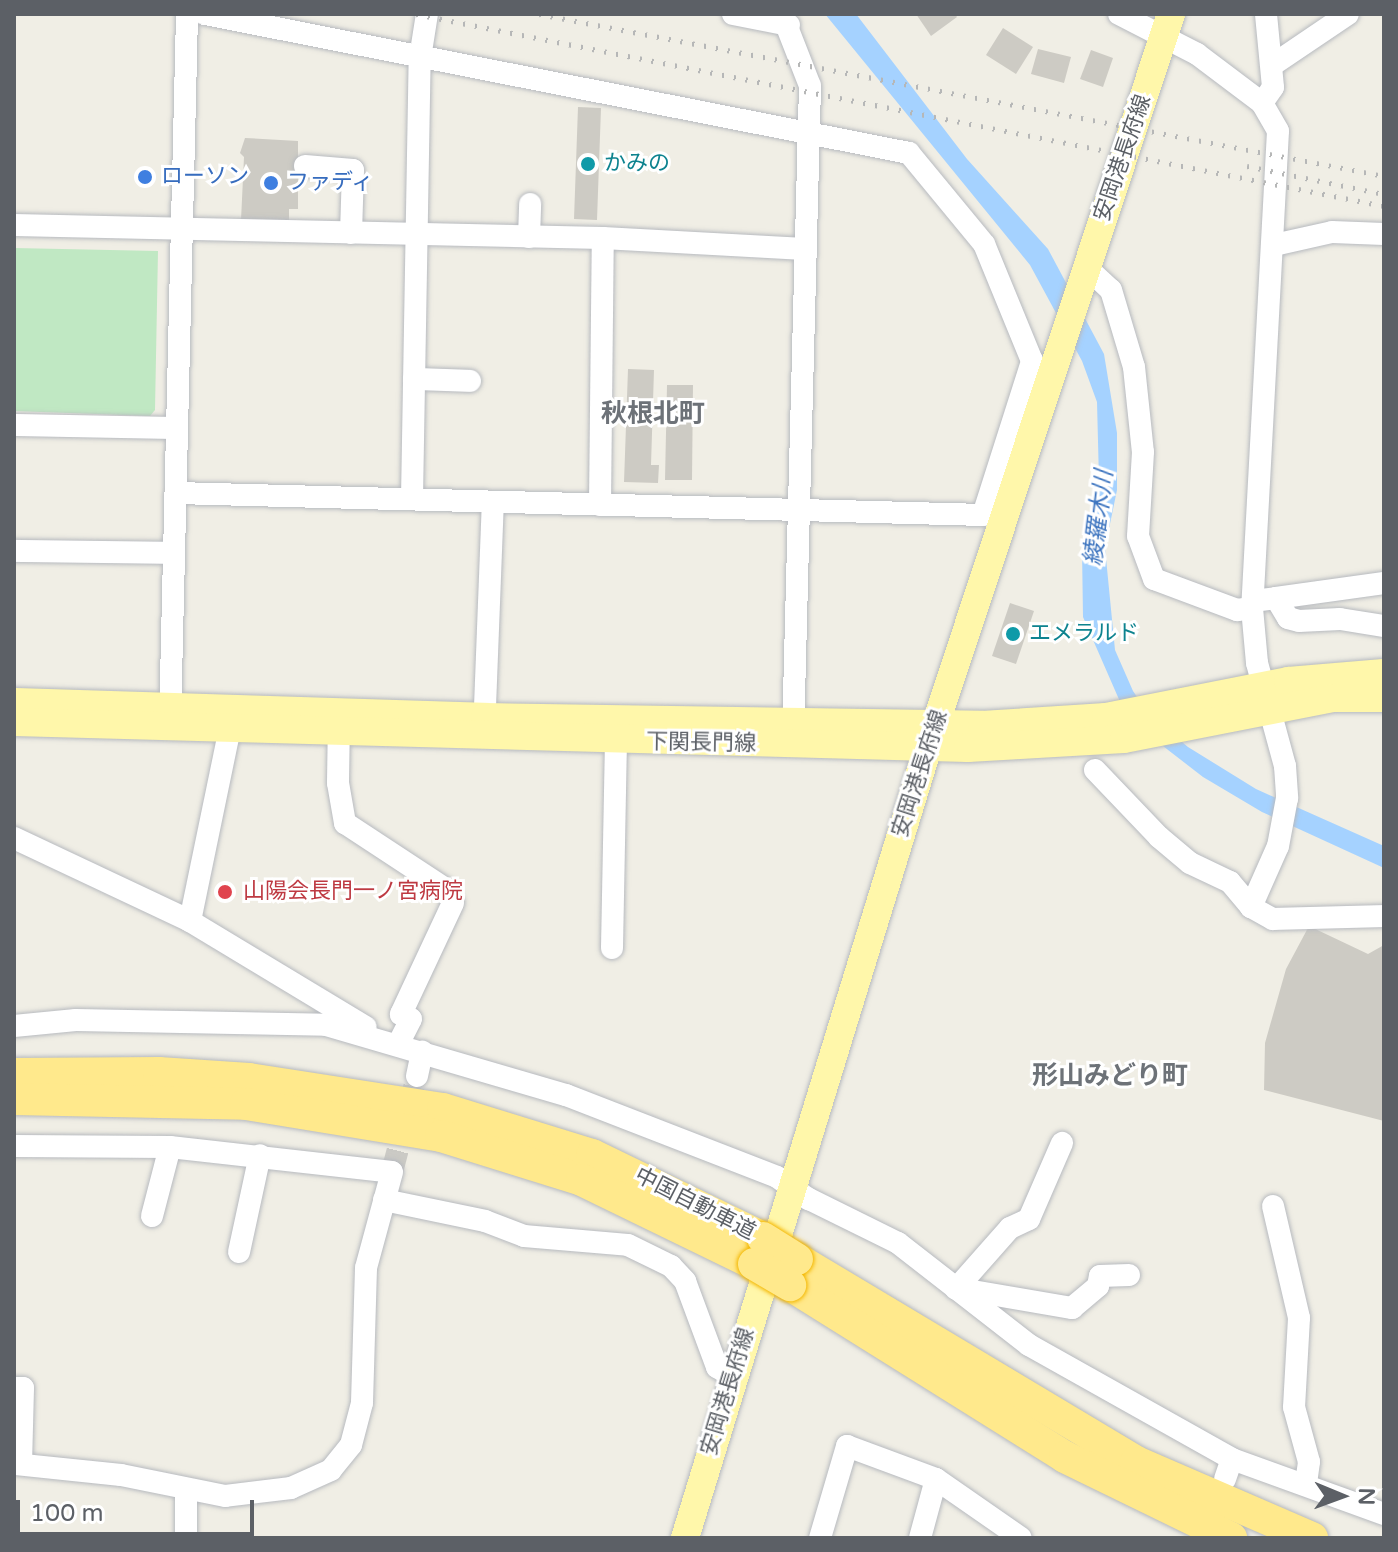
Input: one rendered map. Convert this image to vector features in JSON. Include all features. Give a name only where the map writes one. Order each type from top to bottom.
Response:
[{"type":"highway","name":"中国自動車道","points":[[14,1074],[159,1073],[249,1079],[443,1109],[592,1155],[1124,1456],[1312,1538]]},
{"type":"highway","name":"中国自動車道","points":[[14,1099],[246,1104],[441,1136],[582,1180],[759,1251]]},
{"type":"highway","name":"中国自動車道","points":[[794,1272],[1065,1457],[1231,1538]]},
{"type":"main road","name":"安岡港長府線","points":[[685,1538],[732,1376],[932,735],[1168,24]]},
{"type":"main road","name":"下関長門線","points":[[14,722],[170,718],[932,735],[1040,747],[1115,728],[1186,717],[1265,698],[1333,674],[1384,673]]},
{"type":"main road","name":"下関長門線","points":[[1265,698],[1384,698]]},
{"type":"main road","name":"下関長門線","points":[[14,702],[170,718]]},
{"type":"main road","name":"下関長門線","points":[[485,727],[616,741],[793,734]]},
{"type":"street","points":[[170,718],[187,14]]},
{"type":"street","points":[[176,493],[983,515],[1032,361],[984,244],[909,153],[205,14]]},
{"type":"street","points":[[412,498],[420,58],[427,14]]},
{"type":"street","points":[[733,14],[785,20],[810,86],[793,734]]},
{"type":"street","points":[[1119,14],[1168,24],[1262,103],[1278,131],[1253,605],[1265,698],[1287,779],[1278,846],[1251,907]]},
{"type":"street","points":[[1262,103],[1273,87],[1274,64],[1266,14]]},
{"type":"street","points":[[1274,64],[1348,14]]},
{"type":"street","points":[[305,166],[353,170],[351,233]]},
{"type":"street","points":[[529,237],[530,204]]},
{"type":"street","points":[[14,225],[603,238],[805,249]]},
{"type":"street","points":[[1274,245],[1332,232],[1384,234]]},
{"type":"street","points":[[600,505],[603,238]]},
{"type":"street","points":[[1084,271],[1111,290],[1134,367],[1143,452],[1138,536],[1154,579],[1237,610],[1276,598],[1384,583]]},
{"type":"street","points":[[414,379],[470,381]]},
{"type":"street","points":[[14,425],[176,428]]},
{"type":"street","points":[[485,727],[493,503]]},
{"type":"street","points":[[14,551],[172,553]]},
{"type":"street","points":[[1276,598],[1288,618],[1384,626]]},
{"type":"street","points":[[190,921],[232,720]]},
{"type":"street","points":[[338,723],[345,823],[447,890],[453,903],[401,1014],[411,1019],[392,1040]]},
{"type":"street","points":[[612,948],[616,741]]},
{"type":"street","points":[[1095,770],[1159,837],[1190,863],[1230,882],[1251,907],[1273,919],[1384,916]]},
{"type":"street","points":[[14,838],[190,921],[392,1040],[619,1114],[777,1177],[792,1188],[898,1243],[1029,1345],[1229,1469],[1306,1484],[1384,1514]]},
{"type":"street","points":[[14,1026],[76,1020],[326,1025],[392,1040]]},
{"type":"street","points":[[417,1076],[422,1052]]},
{"type":"street","points":[[956,1289],[1010,1228],[1029,1219],[1062,1143]]},
{"type":"street","points":[[14,1146],[170,1147],[392,1172],[366,1268],[362,1403],[351,1445],[331,1470],[291,1488],[225,1496],[186,1491],[121,1475],[18,1464],[23,1388],[14,1388]]},
{"type":"street","points":[[152,1216],[170,1147]]},
{"type":"street","points":[[239,1252],[260,1155]]},
{"type":"street","points":[[384,1200],[485,1221],[524,1236],[628,1245],[671,1266],[685,1281],[717,1367],[732,1376]]},
{"type":"street","points":[[1273,1206],[1299,1318],[1294,1407],[1309,1462],[1306,1484]]},
{"type":"street","points":[[956,1289],[1072,1308],[1098,1286],[1100,1276],[1129,1275]]},
{"type":"street","points":[[820,1538],[847,1446],[936,1479],[1021,1538]]},
{"type":"street","points":[[920,1538],[936,1479]]},
{"type":"street","points":[[186,1491],[186,1538]]},
{"type":"green space","points":[[14,248],[158,251],[155,410],[150,416],[14,411]]},
{"type":"water","name":"綾羅木川","points":[[825,14],[856,14],[967,159],[1048,249],[1104,354],[1117,433],[1117,490],[1105,548],[1115,650],[1133,691],[1150,716],[1188,747],[1256,789],[1384,846],[1384,868],[1262,812],[1203,777],[1141,729],[1121,704],[1083,617],[1082,550],[1099,481],[1097,402],[1082,361],[1030,265]]},
{"type":"building","points":[[916,14],[955,14],[957,17],[931,36]]},
{"type":"building","points":[[1003,28],[1033,47],[1016,74],[986,55]]},
{"type":"building","points":[[1038,49],[1071,57],[1064,83],[1031,74]]},
{"type":"building","points":[[1091,50],[1113,58],[1103,87],[1080,79]]},
{"type":"building","name":"かみの","points":[[578,107],[601,108],[597,220],[574,219]]},
{"type":"building","name":"ファディ","points":[[245,138],[298,141],[298,209],[289,209],[289,223],[241,220],[244,157],[240,153]]},
{"type":"building","points":[[628,369],[654,370],[651,465],[659,465],[658,483],[624,482]]},
{"type":"building","points":[[667,385],[693,385],[692,480],[665,480]]},
{"type":"building","name":"エメラルド","points":[[1010,603],[1034,611],[1016,664],[992,656]]},
{"type":"building","points":[[1309,926],[1368,954],[1384,945],[1384,1121],[1264,1090],[1265,1043],[1286,969]]},
{"type":"tunnel","points":[[392,1172],[417,1076]]},
{"type":"railway","points":[[416,14],[1384,206]]},
{"type":"railway","points":[[539,14],[1384,176]]},
{"type":"railway","points":[[1247,166],[1384,194]]},
{"type":"place","name":"かみの","points":[[588,164]]},
{"type":"place","name":"ローソン","points":[[145,177]]},
{"type":"place","name":"ファディ","points":[[271,183]]},
{"type":"place","name":"エメラルド","points":[[1013,634]]},
{"type":"place","name":"山陽会長門一ノ宮病院","points":[[225,892]]},
{"type":"district","name":"秋根北町","points":[[653,414]]},
{"type":"district","name":"形山みどり町","points":[[1110,1076]]}]
